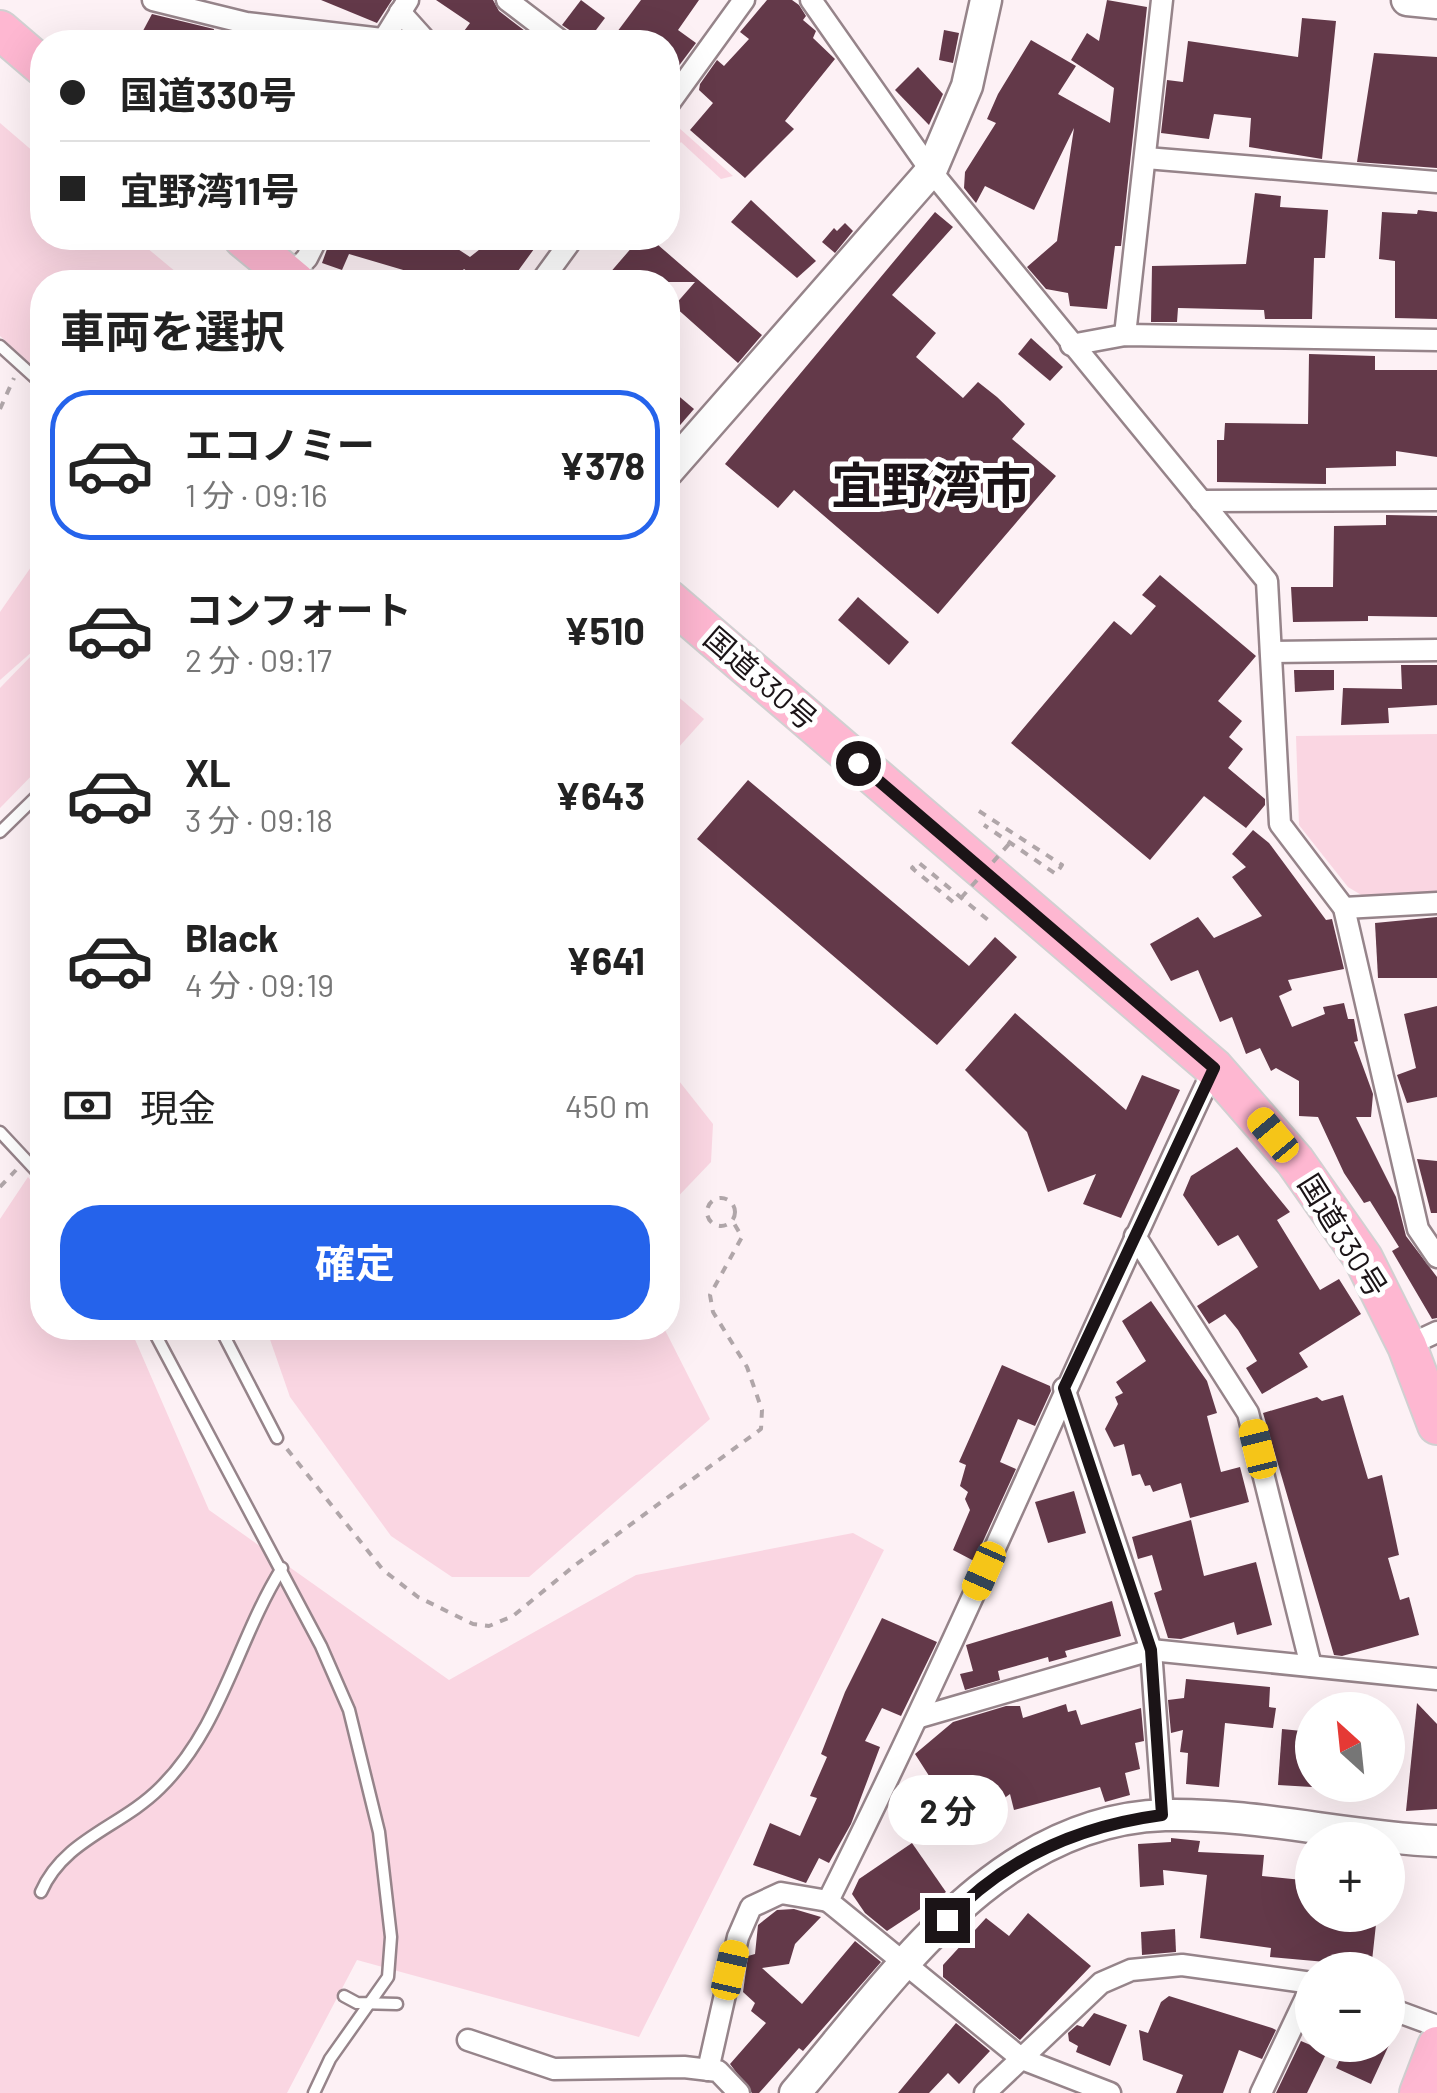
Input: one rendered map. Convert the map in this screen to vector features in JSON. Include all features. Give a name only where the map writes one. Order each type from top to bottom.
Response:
[{"type":"highway","points":[[0,30],[30,56]]},
{"type":"highway","points":[[258,250],[281,270]]},
{"type":"highway","name":"国道330号","points":[[680,609],[1214,1068],[1330,1208],[1422,1339],[1437,1425]]},
{"type":"highway","points":[[1419,2093],[1437,2046]]},
{"type":"street","points":[[153,0],[246,23],[299,30]]},
{"type":"street","points":[[507,0],[546,30]]},
{"type":"street","points":[[680,89],[744,0]]},
{"type":"street","points":[[811,0],[931,171],[1267,581],[1280,824],[1344,908],[1418,1229],[1437,1257]]},
{"type":"street","points":[[680,458],[931,171],[967,86],[986,0]]},
{"type":"street","points":[[1125,335],[1162,0]]},
{"type":"street","points":[[1407,0],[1437,3]]},
{"type":"street","points":[[389,30],[404,6],[419,30]]},
{"type":"street","points":[[1146,158],[1437,182]]},
{"type":"street","points":[[1070,345],[1125,335],[1437,340]]},
{"type":"street","points":[[1201,501],[1437,500]]},
{"type":"street","points":[[1271,652],[1437,650]]},
{"type":"street","points":[[1344,908],[1437,903]]},
{"type":"street","points":[[828,1901],[920,1717],[1064,1388],[1214,1068]]},
{"type":"street","points":[[1134,1236],[1248,1413],[1311,1666]]},
{"type":"street","points":[[1064,1388],[1151,1650],[1162,1815]]},
{"type":"street","points":[[920,1717],[1151,1650],[1437,1679]]},
{"type":"street","points":[[795,2093],[968,1898],[1017,1862],[1075,1835],[1162,1815],[1437,1841]]},
{"type":"street","points":[[708,2070],[738,1937],[750,1908],[781,1893],[828,1901],[1022,2059],[1110,2093]]},
{"type":"street","points":[[985,2093],[1101,1982],[1131,1970],[1182,1965],[1295,1982]]},
{"type":"street","points":[[1405,2014],[1437,2026]]},
{"type":"street","points":[[1261,2093],[1295,2020]]},
{"type":"street","points":[[468,2040],[554,2069],[718,2071],[739,2093]]},
{"type":"lane","points":[[0,346],[30,373]]},
{"type":"lane","points":[[0,832],[30,803]]},
{"type":"lane","points":[[0,1132],[30,1164]]},
{"type":"lane","points":[[158,1340],[282,1568],[349,1710],[380,1832],[390,1937],[388,1977],[330,2059],[314,2093]]},
{"type":"lane","points":[[226,1340],[278,1438]]},
{"type":"lane","points":[[41,1892],[62,1856],[126,1817],[184,1764],[207,1727],[264,1597],[282,1568]]},
{"type":"lane","points":[[344,1996],[370,2004],[397,2004]]},
{"type":"path","points":[[0,408],[21,364]]},
{"type":"path","points":[[979,811],[1062,865],[1056,874],[984,825]]},
{"type":"path","points":[[961,898],[1008,844]]},
{"type":"path","points":[[953,902],[912,868],[918,862],[988,920]]},
{"type":"path","points":[[0,1187],[26,1159]]},
{"type":"path","points":[[278,1438],[383,1570],[418,1598],[474,1624],[489,1626],[513,1616],[761,1429],[762,1410],[747,1367],[713,1312],[710,1295],[742,1236],[732,1220],[734,1207],[728,1200],[715,1199],[708,1206],[708,1220],[716,1226],[732,1220]]},
{"type":"shaded area","points":[[0,123],[30,149],[30,250],[149,250],[174,270],[30,270],[30,363],[0,336]]},
{"type":"shaded area","points":[[680,130],[733,176],[721,179],[681,142]]},
{"type":"shaded area","points":[[30,568],[30,654],[0,680],[0,612]]},
{"type":"shaded area","points":[[30,657],[30,777],[0,808],[0,688]]},
{"type":"shaded area","points":[[680,698],[704,719],[680,746]]},
{"type":"shaded area","points":[[1437,734],[1437,894],[1363,896],[1348,887],[1299,825],[1296,736]]},
{"type":"shaded area","points":[[680,1082],[713,1124],[711,1162],[680,1194]]},
{"type":"shaded area","points":[[28,1177],[30,1340],[135,1340],[209,1510],[449,1680],[636,1575],[853,1533],[884,1550],[639,2037],[357,1960],[287,2093],[0,2093],[0,1219]]},
{"type":"shaded area","points":[[270,1340],[670,1340],[710,1419],[529,1577],[452,1577],[391,1536],[290,1397]]},
{"type":"building","points":[[321,0],[392,0],[377,23]]},
{"type":"building","points":[[436,0],[493,0],[499,11],[524,30],[465,30],[470,23]]},
{"type":"building","points":[[581,0],[605,18],[596,30],[569,30],[562,25]]},
{"type":"building","points":[[641,0],[699,0],[678,30],[618,30]]},
{"type":"building","points":[[767,0],[792,0],[799,5],[806,16],[803,20],[816,31],[813,38],[835,59],[785,121],[794,129],[745,178],[690,130],[713,103],[699,90],[700,84],[717,60],[724,66],[749,39],[740,32]]},
{"type":"building","points":[[1107,0],[1147,7],[1121,246],[1115,246],[1107,309],[1070,306],[1068,293],[1046,289],[1027,267],[1057,241],[1074,128],[1034,210],[985,186],[976,203],[964,188],[965,172],[996,123],[987,119],[998,94],[1031,40],[1076,66],[1058,94],[1110,123],[1114,88],[1071,60],[1087,33],[1099,41]]},
{"type":"building","points":[[152,14],[214,29],[214,30],[143,30]]},
{"type":"building","points":[[1302,18],[1336,21],[1322,159],[1249,147],[1251,118],[1214,114],[1209,139],[1161,133],[1167,80],[1183,82],[1188,41],[1298,57]]},
{"type":"building","points":[[944,30],[959,33],[953,63],[939,60]]},
{"type":"building","points":[[680,31],[696,43],[680,64]]},
{"type":"building","points":[[1374,53],[1437,57],[1437,168],[1357,162]]},
{"type":"building","points":[[918,67],[943,94],[929,125],[895,90]]},
{"type":"building","points":[[1255,193],[1281,196],[1280,207],[1328,210],[1325,258],[1314,258],[1312,319],[1265,319],[1264,310],[1178,308],[1177,322],[1151,322],[1152,266],[1246,264]]},
{"type":"building","points":[[751,200],[816,261],[797,278],[731,222]]},
{"type":"building","points":[[1418,210],[1437,212],[1437,319],[1395,318],[1395,261],[1379,259],[1382,212],[1417,214]]},
{"type":"building","points":[[935,212],[953,227],[892,295],[936,333],[916,357],[963,398],[978,382],[997,397],[1025,424],[1012,439],[1056,476],[938,614],[794,490],[778,508],[725,464]]},
{"type":"building","points":[[845,223],[853,231],[835,253],[822,242],[834,228],[837,231]]},
{"type":"building","points":[[327,250],[459,250],[470,257],[479,250],[533,250],[519,270],[403,270],[349,254],[342,270],[322,263]]},
{"type":"building","points":[[630,250],[664,250],[762,335],[738,363],[680,311],[680,299],[695,282],[680,282],[680,270],[612,270]]},
{"type":"building","points":[[1031,338],[1063,367],[1050,381],[1018,354]]},
{"type":"building","points":[[1309,354],[1375,356],[1375,370],[1437,370],[1437,457],[1396,451],[1396,466],[1326,468],[1326,484],[1217,482],[1217,440],[1224,440],[1225,423],[1308,424]]},
{"type":"building","points":[[680,397],[694,409],[680,425]]},
{"type":"building","points":[[1386,515],[1437,516],[1437,617],[1368,616],[1368,621],[1293,622],[1291,587],[1333,587],[1334,526],[1386,525]]},
{"type":"building","points":[[1160,575],[1256,656],[1218,701],[1242,721],[1229,737],[1243,749],[1228,768],[1265,799],[1265,805],[1246,828],[1204,796],[1150,860],[1011,743],[1114,621],[1131,635],[1156,606],[1142,595]]},
{"type":"building","points":[[858,597],[909,642],[889,665],[838,620]]},
{"type":"building","points":[[1401,665],[1437,665],[1437,705],[1388,708],[1389,723],[1341,725],[1343,688],[1402,689]]},
{"type":"building","points":[[1294,670],[1334,670],[1334,690],[1295,692]]},
{"type":"building","points":[[748,780],[969,966],[995,937],[1017,957],[937,1045],[697,839]]},
{"type":"building","points":[[1253,830],[1269,843],[1326,920],[1332,919],[1344,969],[1288,980],[1292,990],[1279,996],[1292,1027],[1325,1014],[1323,1007],[1344,1003],[1348,1019],[1354,1019],[1358,1041],[1354,1042],[1373,1094],[1371,1117],[1356,1117],[1396,1197],[1406,1236],[1437,1277],[1437,1318],[1432,1319],[1392,1251],[1399,1247],[1370,1201],[1364,1203],[1344,1173],[1318,1117],[1299,1116],[1299,1081],[1276,1068],[1271,1071],[1260,1048],[1246,1054],[1232,1017],[1220,1022],[1198,970],[1171,981],[1150,944],[1198,917],[1214,938],[1262,916],[1232,877],[1246,867],[1232,854]]},
{"type":"building","points":[[1437,917],[1437,978],[1378,978],[1375,923]]},
{"type":"building","points":[[1437,1006],[1437,1097],[1407,1103],[1397,1075],[1416,1068],[1404,1014]]},
{"type":"building","points":[[1015,1013],[1126,1110],[1142,1075],[1180,1090],[1121,1218],[1083,1204],[1096,1174],[1048,1192],[1027,1132],[965,1070]]},
{"type":"building","points":[[1237,1147],[1290,1212],[1277,1220],[1320,1290],[1339,1279],[1361,1314],[1299,1353],[1308,1367],[1262,1394],[1246,1368],[1257,1361],[1238,1330],[1225,1314],[1209,1324],[1197,1306],[1258,1267],[1238,1235],[1218,1246],[1183,1195],[1191,1176]]},
{"type":"building","points":[[1417,1159],[1437,1161],[1437,1213],[1431,1213]]},
{"type":"building","points":[[1151,1301],[1207,1381],[1217,1413],[1207,1416],[1221,1472],[1240,1467],[1249,1502],[1190,1518],[1181,1483],[1153,1492],[1140,1474],[1132,1476],[1124,1444],[1114,1447],[1105,1429],[1118,1404],[1115,1397],[1123,1393],[1116,1382],[1146,1361],[1122,1321]]},
{"type":"building","points":[[1002,1365],[1050,1386],[1051,1391],[1035,1426],[1018,1419],[1000,1462],[1016,1469],[974,1561],[953,1550],[970,1510],[965,1499],[968,1492],[960,1486],[966,1465],[959,1462]]},
{"type":"building","points":[[1343,1395],[1368,1479],[1382,1475],[1399,1555],[1388,1558],[1400,1600],[1409,1597],[1419,1635],[1342,1656],[1334,1655],[1263,1413],[1317,1397],[1322,1401]]},
{"type":"building","points":[[1074,1491],[1086,1533],[1048,1543],[1035,1502]]},
{"type":"building","points":[[1191,1520],[1204,1576],[1256,1562],[1272,1625],[1237,1635],[1234,1622],[1181,1639],[1168,1638],[1154,1593],[1162,1590],[1152,1555],[1138,1559],[1132,1537]]},
{"type":"building","points":[[1112,1601],[1121,1636],[1065,1651],[1067,1657],[1049,1662],[1048,1657],[998,1671],[1000,1680],[965,1690],[960,1674],[973,1671],[966,1645]]},
{"type":"building","points":[[882,1618],[937,1642],[901,1716],[882,1708],[865,1741],[880,1747],[851,1824],[829,1863],[819,1858],[806,1883],[753,1865],[770,1823],[800,1836],[817,1798],[810,1796],[827,1757],[821,1754],[845,1692]]},
{"type":"building","points":[[1186,1679],[1270,1687],[1269,1707],[1276,1708],[1273,1728],[1225,1723],[1219,1787],[1186,1784],[1188,1753],[1180,1752],[1183,1730],[1171,1733],[1168,1700],[1184,1698]]},
{"type":"building","points":[[1417,1703],[1437,1724],[1437,1809],[1406,1811]]},
{"type":"building","points":[[1066,1704],[1068,1712],[1076,1710],[1081,1725],[1141,1708],[1144,1741],[1135,1743],[1140,1769],[1125,1773],[1130,1795],[1105,1802],[1100,1787],[1014,1810],[1010,1794],[961,1830],[929,1785],[933,1782],[915,1754],[953,1722],[1006,1706],[1020,1706],[1023,1718]]},
{"type":"building","points":[[1282,1729],[1295,1730],[1295,1786],[1278,1785]]},
{"type":"building","points":[[1171,1838],[1200,1841],[1198,1852],[1264,1855],[1262,1876],[1295,1879],[1295,1932],[1375,1932],[1373,1952],[1295,1952],[1295,1959],[1270,1957],[1271,1948],[1200,1938],[1207,1875],[1163,1870],[1164,1885],[1140,1887],[1138,1844],[1171,1842]]},
{"type":"building","points":[[912,1843],[946,1892],[887,1931],[865,1913],[852,1894],[859,1879]]},
{"type":"building","points":[[794,1909],[821,1917],[795,1944],[789,1964],[762,1968],[802,2004],[855,1941],[881,1962],[803,2051],[799,2048],[759,2093],[752,2093],[730,2064],[766,2023],[751,2011],[755,2003],[743,1992],[748,1956],[755,1954],[758,1925],[777,1910]]},
{"type":"building","points":[[1028,1913],[1091,1966],[1020,2040],[943,1977],[943,1965],[986,1918],[1009,1936]]},
{"type":"building","points":[[1175,1929],[1176,1952],[1142,1955],[1141,1932]]},
{"type":"building","points":[[1169,1996],[1276,2030],[1262,2059],[1239,2050],[1223,2093],[1176,2093],[1183,2075],[1143,2060],[1139,2030],[1148,2033],[1161,2002]]},
{"type":"building","points":[[1094,2013],[1127,2025],[1110,2066],[1076,2052],[1078,2046],[1069,2041],[1068,2033],[1077,2025],[1083,2027]]},
{"type":"building","points":[[956,2023],[990,2051],[959,2084],[948,2073],[929,2093],[898,2093]]},
{"type":"building","points":[[1295,2053],[1295,2062],[1322,2062],[1307,2093],[1276,2093]]},
{"type":"building","points":[[1339,2062],[1381,2062],[1371,2084],[1336,2068]]},
{"type":"district","name":"宜野湾市","points":[[931,486]]},
{"type":"route","points":[[858,763],[1186,1040],[1214,1068],[1064,1388],[1151,1650],[1162,1815],[1108,1825],[1041,1849],[990,1880],[947,1920]]}]
